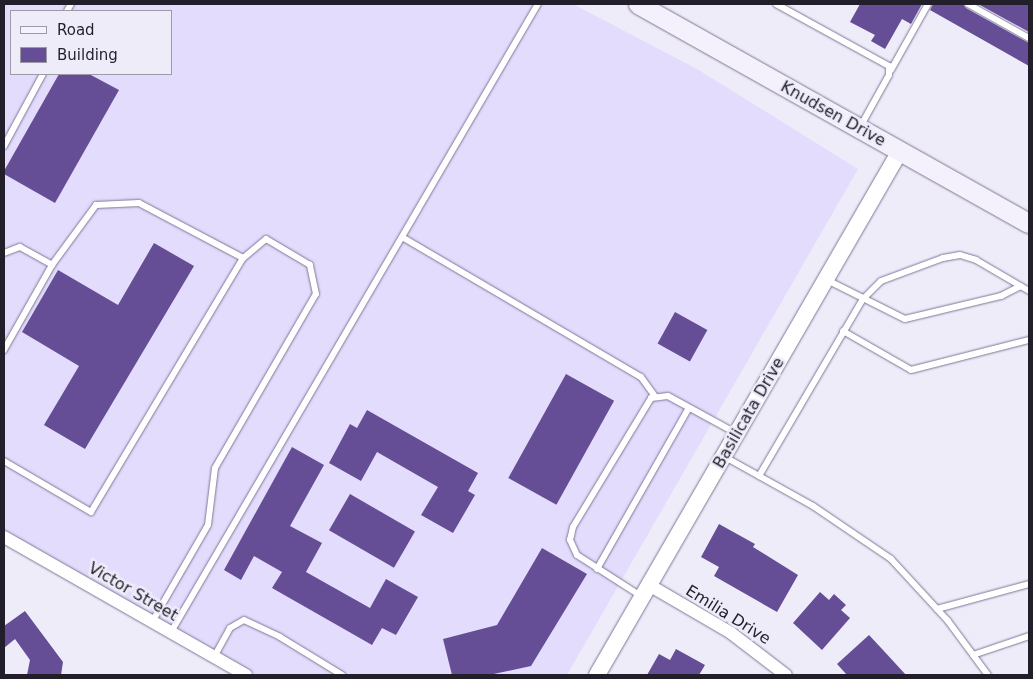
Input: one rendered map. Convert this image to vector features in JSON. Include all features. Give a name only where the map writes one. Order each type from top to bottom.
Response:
[{"type":"main road","name":"Knudsen Drive","points":[[638,4],[1029,224]]},
{"type":"street","name":"Basilicata Drive","points":[[597,675],[900,151]]},
{"type":"street","name":"Victor Street","points":[[4,537],[246,675]]},
{"type":"street","name":"Emilia Drive","points":[[646,591],[731,633],[786,675]]},
{"type":"lane","points":[[170,632],[538,4]]},
{"type":"lane","points":[[776,4],[886,64],[891,70]]},
{"type":"lane","points":[[859,128],[928,4]]},
{"type":"lane","points":[[968,4],[1029,38]]},
{"type":"lane","points":[[4,146],[42,75]]},
{"type":"lane","points":[[4,350],[52,265],[96,205],[139,203],[243,258]]},
{"type":"lane","points":[[402,237],[641,377],[656,396]]},
{"type":"lane","points":[[4,461],[90,512],[243,258],[266,239],[310,265],[316,294],[215,468],[208,525],[152,622]]},
{"type":"lane","points":[[4,252],[20,247],[52,265]]},
{"type":"lane","points":[[759,476],[843,331],[864,299],[881,281],[943,258],[960,255],[1029,290]]},
{"type":"lane","points":[[826,279],[899,317],[910,319],[1001,296],[1020,286]]},
{"type":"lane","points":[[843,331],[911,370],[1029,340]]},
{"type":"lane","points":[[646,591],[597,568],[574,553],[570,540],[573,527],[648,401],[656,396],[668,396],[737,434]]},
{"type":"lane","points":[[597,568],[689,408]]},
{"type":"lane","points":[[724,456],[813,506],[891,559],[937,609],[988,675]]},
{"type":"lane","points":[[937,609],[1029,584]]},
{"type":"lane","points":[[214,657],[230,628],[244,620],[280,637],[342,675]]},
{"type":"lane","points":[[973,655],[1029,636]]},
{"type":"shaded area","points":[[4,4],[573,4],[697,69],[858,169],[567,675],[258,675],[165,629],[4,533]]},
{"type":"building","points":[[860,4],[922,4],[911,24],[902,19],[885,49],[871,41],[875,35],[850,22]]},
{"type":"building","points":[[933,4],[963,4],[966,8],[1029,43],[1029,66],[930,10]]},
{"type":"building","points":[[978,4],[1029,4],[1029,32]]},
{"type":"building","points":[[58,75],[91,75],[119,90],[55,203],[4,174]]},
{"type":"building","points":[[154,243],[194,266],[85,449],[44,425],[79,366],[22,332],[58,270],[118,305]]},
{"type":"building","points":[[675,312],[707,330],[690,361],[658,343]]},
{"type":"building","points":[[566,374],[614,401],[556,505],[508,478]]},
{"type":"building","points":[[367,410],[478,473],[468,491],[475,495],[453,533],[421,515],[438,487],[377,452],[361,481],[329,463],[350,424],[357,428]]},
{"type":"building","points":[[292,447],[324,465],[290,526],[322,543],[306,572],[370,608],[386,579],[418,597],[396,635],[382,628],[372,645],[272,588],[282,572],[254,556],[241,580],[224,570]]},
{"type":"building","points":[[350,494],[415,532],[394,568],[329,530]]},
{"type":"building","points":[[719,524],[755,544],[753,547],[798,575],[777,612],[714,576],[719,567],[701,557]]},
{"type":"building","points":[[542,548],[587,574],[531,666],[489,675],[452,675],[443,639],[497,625]]},
{"type":"building","points":[[820,592],[829,600],[834,594],[846,605],[841,610],[850,618],[822,650],[793,623]]},
{"type":"building","points":[[25,611],[63,662],[61,675],[27,675],[30,660],[15,639],[4,648],[4,626]]},
{"type":"building","points":[[869,635],[906,675],[847,675],[837,664]]},
{"type":"building","points":[[676,649],[705,665],[699,675],[647,675],[659,654],[670,660]]}]
